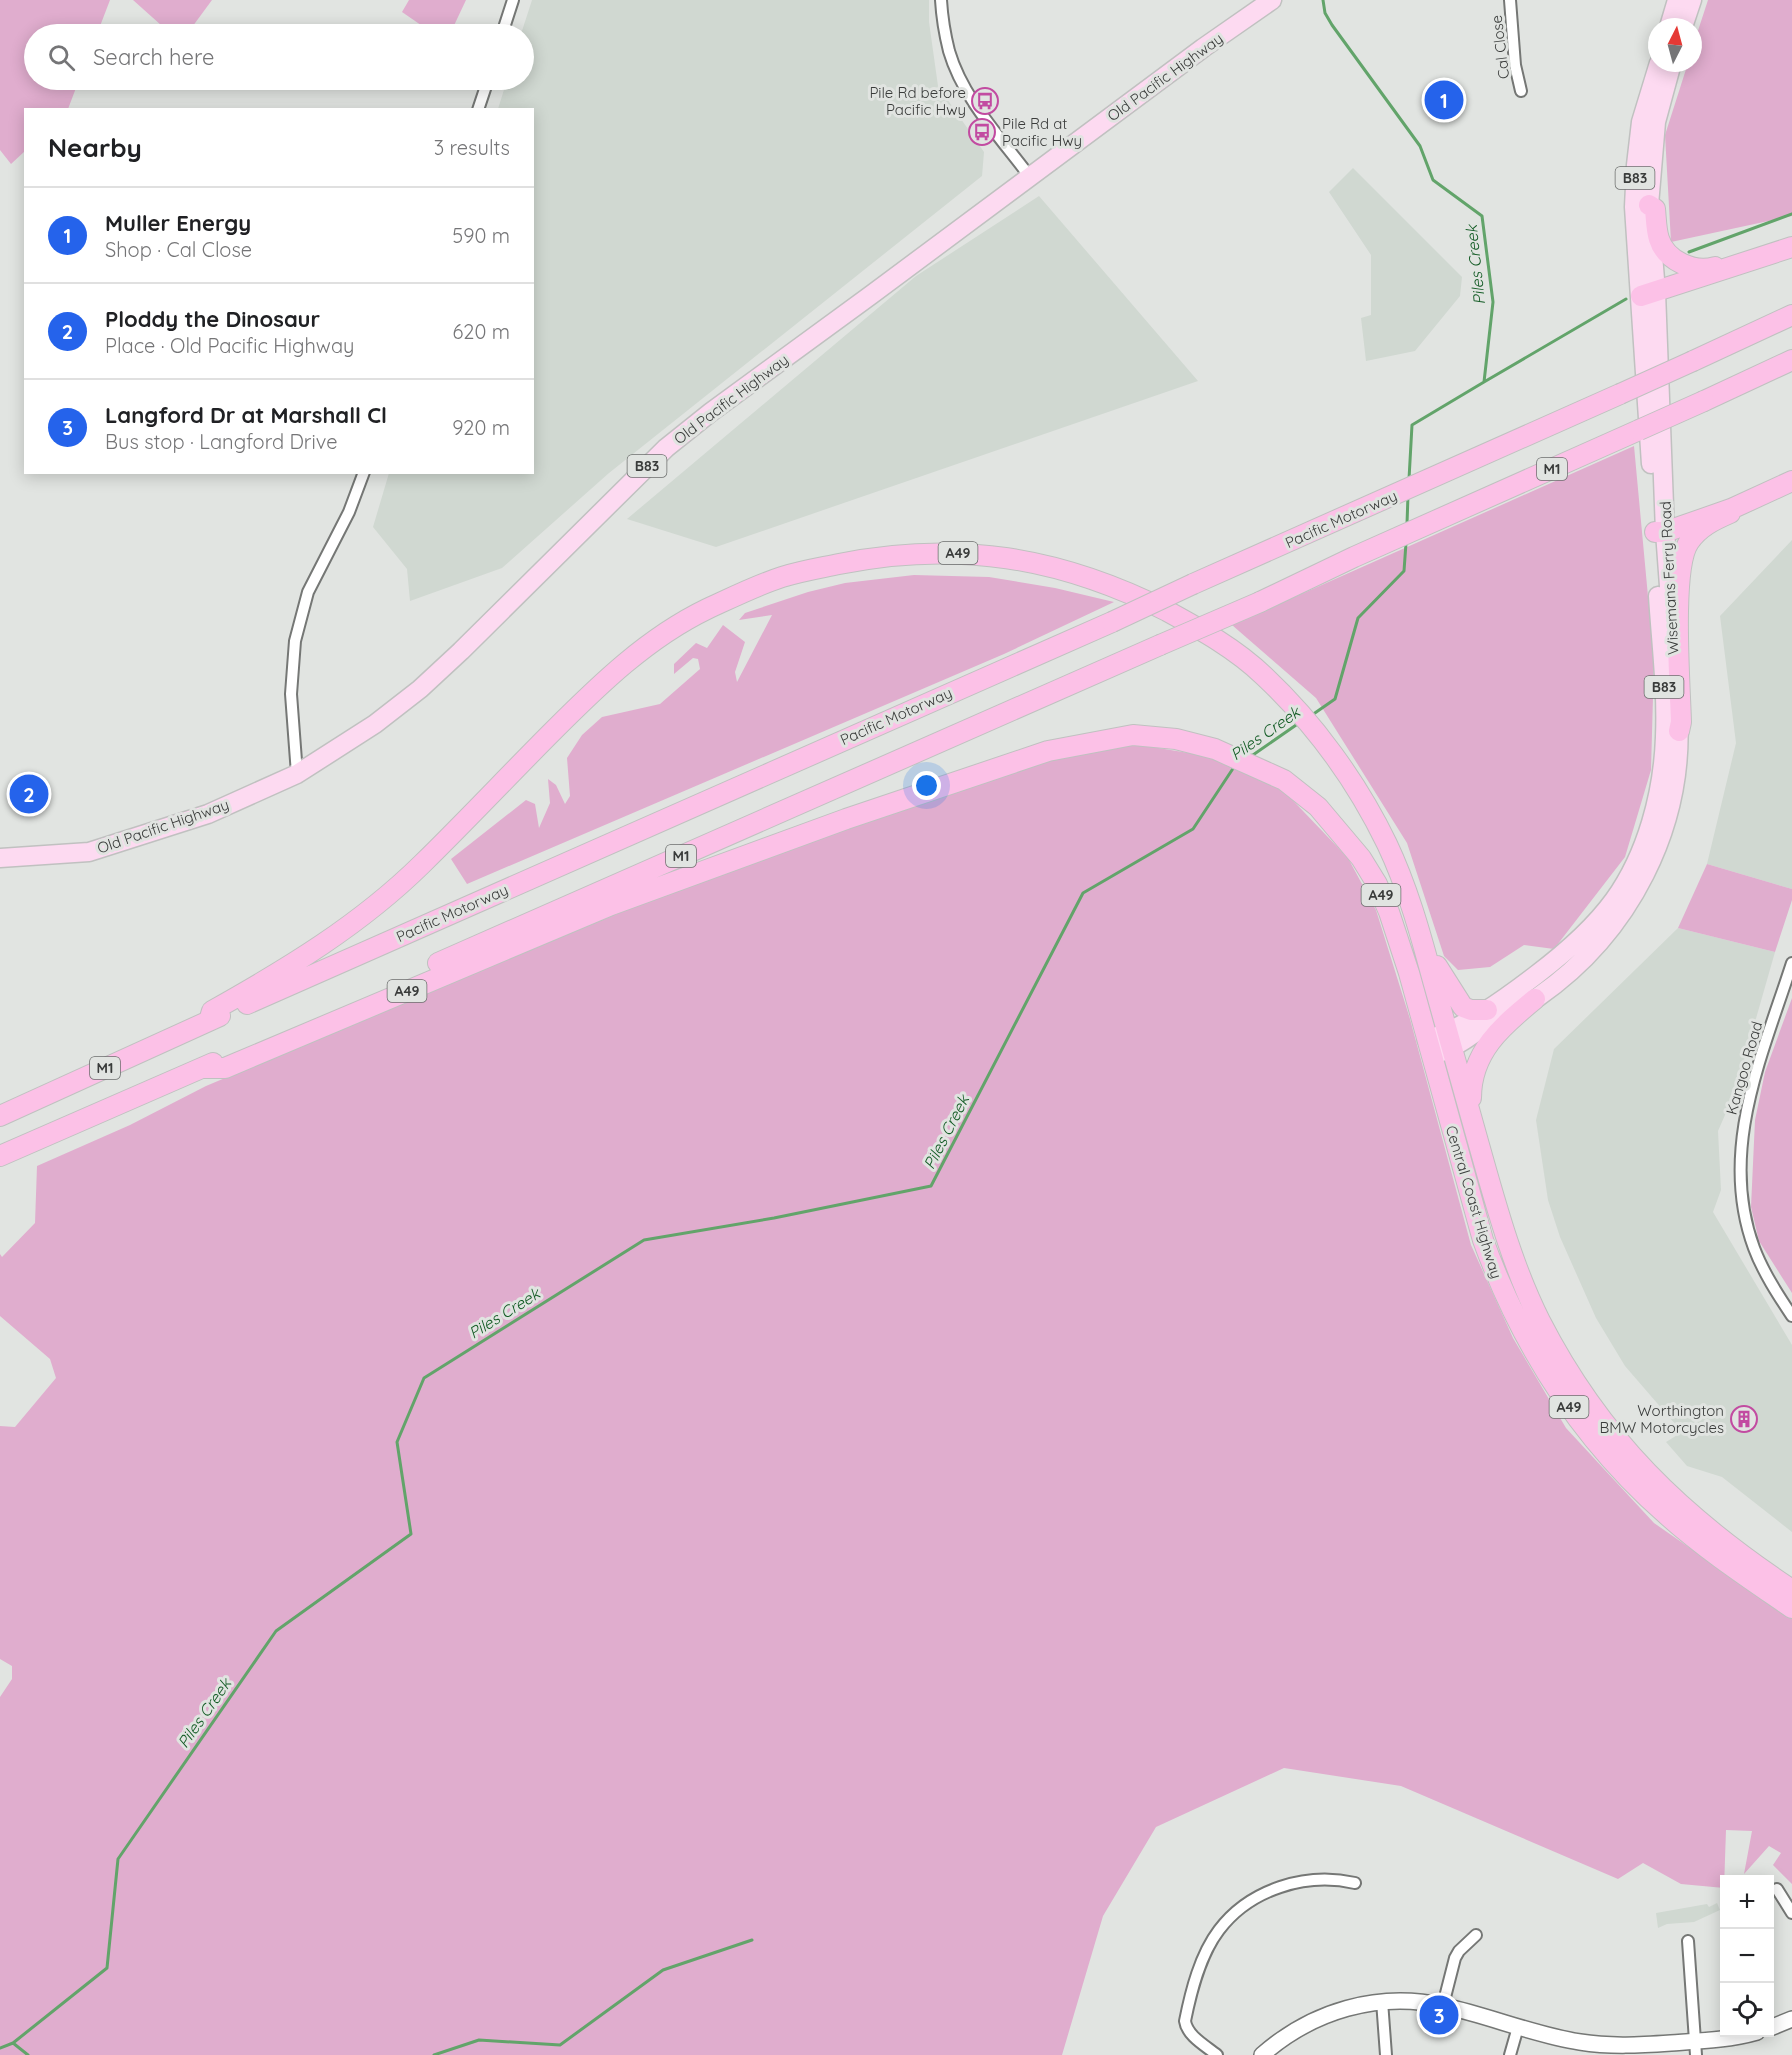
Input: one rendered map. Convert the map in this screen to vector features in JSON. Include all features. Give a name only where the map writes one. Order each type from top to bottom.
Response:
[{"type":"highway","points":[[1649,205],[1655,209],[1662,245],[1673,258],[1683,264],[1706,270],[1742,259],[1746,262]]},
{"type":"highway","points":[[1648,294],[1792,247]]},
{"type":"highway","name":"Pacific Motorway","points":[[0,1116],[209,1021],[1462,466],[1792,315]]},
{"type":"highway","name":"M1","points":[[0,1156],[1260,602],[1353,557],[1792,360]]},
{"type":"highway","points":[[1660,532],[1731,509],[1792,481]]},
{"type":"highway","points":[[1679,731],[1681,722],[1679,592],[1682,557],[1688,543],[1700,529],[1730,513],[1731,509]]},
{"type":"highway","name":"A49","points":[[209,1021],[212,1011],[286,969],[352,924],[418,869],[608,676],[683,622],[781,577],[878,556],[927,552],[996,557],[1038,563],[1074,572],[1127,591],[1223,644],[1262,674],[1295,708],[1340,764],[1388,845],[1421,935],[1450,1041]]},
{"type":"highway","name":"A49","points":[[202,1068],[225,1068],[668,882],[1048,751],[1133,735],[1176,739],[1215,749],[1284,780],[1318,807],[1361,858],[1377,884],[1389,912],[1409,973],[1429,1048]]},
{"type":"highway","points":[[1421,935],[1443,978],[1463,1007],[1471,1010],[1487,1010]]},
{"type":"highway","points":[[1473,1122],[1471,1088],[1479,1058],[1485,1046],[1500,1028],[1535,999]]},
{"type":"highway","name":"Central Coast Highway","points":[[1450,1041],[1498,1214],[1515,1264],[1536,1313],[1571,1375],[1601,1418],[1655,1482],[1711,1532],[1792,1590]]},
{"type":"highway","name":"Central Coast Highway","points":[[1429,1048],[1472,1206],[1495,1273],[1527,1342],[1558,1391],[1616,1466],[1667,1515],[1792,1608]]},
{"type":"highway","points":[[1773,1577],[1792,1584]]},
{"type":"main road","name":"Old Pacific Highway","points":[[0,858],[89,852],[208,814],[297,774],[375,724],[420,689],[461,651],[666,448],[711,412],[1203,48],[1272,0]]},
{"type":"main road","points":[[1672,18],[1677,0]]},
{"type":"main road","points":[[1686,18],[1692,0]]},
{"type":"main road","name":"Wisemans Ferry Road","points":[[1648,294],[1634,207],[1641,122],[1656,72]]},
{"type":"main road","name":"Wisemans Ferry Road","points":[[1450,1041],[1487,1010],[1538,974],[1578,940],[1614,899],[1637,859],[1659,795],[1665,737],[1660,532],[1648,294],[1649,205],[1656,122],[1670,72]]},
{"type":"main road","name":"Wisemans Ferry Road","points":[[1429,1048],[1450,1041],[1513,1006],[1535,999],[1566,976],[1603,939],[1642,880],[1663,833],[1673,797],[1679,731],[1660,532]]},
{"type":"street","points":[[505,24],[513,0]]},
{"type":"street","points":[[941,0],[949,51],[964,85],[976,105],[1030,177]]},
{"type":"street","name":"Cal Close","points":[[1510,0],[1515,65],[1521,91]]},
{"type":"street","points":[[479,108],[485,90]]},
{"type":"street","points":[[297,774],[291,694],[295,641],[308,592],[349,512],[362,474]]},
{"type":"street","name":"Kangoo Road","points":[[1792,963],[1748,1099],[1741,1138],[1739,1173],[1743,1207],[1755,1250],[1774,1288],[1792,1316]]},
{"type":"street","points":[[1217,2055],[1191,2034],[1185,2026],[1185,2021],[1206,1952],[1218,1931],[1239,1908],[1275,1888],[1299,1882],[1338,1880],[1355,1884]]},
{"type":"street","points":[[1776,1889],[1792,1913]]},
{"type":"street","points":[[1443,2006],[1455,1958],[1476,1935]]},
{"type":"street","points":[[1688,1941],[1696,2048]]},
{"type":"street","points":[[1382,2001],[1386,2055]]},
{"type":"street","points":[[1262,2055],[1287,2036],[1324,2015],[1382,2001],[1406,2001],[1443,2006],[1557,2038],[1605,2045],[1696,2048],[1735,2037]]},
{"type":"street","points":[[1774,2026],[1792,2019]]},
{"type":"street","points":[[1510,2055],[1518,2027]]},
{"type":"shaded area","points":[[0,0],[110,0],[101,24],[24,24],[24,90],[75,90],[68,108],[24,108],[24,152],[11,164],[0,150]]},
{"type":"shaded area","points":[[133,0],[212,0],[194,24],[160,24]]},
{"type":"shaded area","points":[[409,0],[466,0],[455,24],[419,24],[402,12]]},
{"type":"shaded area","points":[[532,0],[929,0],[929,22],[938,86],[984,152],[982,176],[609,473],[502,568],[410,601],[407,569],[373,527],[389,474],[534,474],[534,108],[498,108],[504,90],[534,90],[534,24],[524,24]]},
{"type":"shaded area","points":[[1708,0],[1792,0],[1792,216],[1671,242],[1665,135],[1685,72],[1702,72],[1702,18]]},
{"type":"shaded area","points":[[1353,168],[1462,277],[1460,296],[1415,351],[1366,361],[1361,318],[1371,315],[1371,255],[1329,192]]},
{"type":"shaded area","points":[[1039,196],[1198,381],[716,547],[627,519],[916,276]]},
{"type":"shaded area","points":[[1634,446],[1654,661],[1651,770],[1625,857],[1554,949],[1524,945],[1490,967],[1458,970],[1444,956],[1407,843],[1316,698],[1232,625]]},
{"type":"shaded area","points":[[1792,540],[1792,889],[1707,864],[1736,743],[1720,616]]},
{"type":"shaded area","points":[[914,575],[989,577],[1055,588],[1114,602],[1004,654],[467,884],[451,859],[526,800],[535,804],[539,828],[550,803],[548,779],[556,785],[565,804],[570,796],[567,758],[582,735],[602,717],[660,704],[700,669],[698,659],[693,658],[674,674],[674,664],[696,643],[707,648],[723,625],[745,642],[735,672],[737,682],[772,615],[739,620],[745,613],[808,592],[845,583]]},
{"type":"shaded area","points":[[1134,744],[1213,757],[1281,788],[1348,858],[1376,910],[1410,1019],[1471,1245],[1513,1338],[1566,1428],[1654,1523],[1792,1619],[1792,1884],[1773,1865],[1781,1853],[1769,1846],[1744,1874],[1752,1831],[1726,1830],[1724,1875],[1720,1875],[1720,1888],[1681,1884],[1643,1863],[1618,1879],[1401,1786],[1284,1768],[1156,1827],[1103,1916],[1062,2055],[0,2055],[0,1697],[12,1679],[12,1666],[0,1659],[0,1426],[15,1427],[56,1378],[50,1359],[0,1316],[0,1254],[2,1257],[35,1223],[37,1166],[130,1125],[206,1086],[703,878],[1047,758]]},
{"type":"shaded area","points":[[1707,864],[1792,889],[1792,900],[1775,952],[1678,928]]},
{"type":"shaded area","points":[[1678,928],[1775,952],[1735,1092],[1718,1131],[1721,1190],[1713,1212],[1792,1345],[1792,1532],[1722,1477],[1687,1466],[1666,1442],[1682,1432],[1625,1366],[1596,1318],[1560,1237],[1548,1200],[1536,1120],[1554,1049]]},
{"type":"shaded area","points":[[1792,998],[1792,1293],[1759,1241],[1751,1207],[1755,1120],[1765,1072]]},
{"type":"shaded area","points":[[1717,1903],[1720,1910],[1694,1922],[1667,1924],[1658,1928],[1656,1913],[1707,1904],[1709,1907]]},
{"type":"waterway","name":"Piles Creek","points":[[1323,0],[1325,13],[1332,25],[1420,146],[1433,180],[1482,216],[1493,302],[1484,382],[1412,425],[1409,479]]},
{"type":"waterway","points":[[1689,252],[1792,214]]},
{"type":"waterway","points":[[1484,382],[1626,299]]},
{"type":"waterway","name":"Piles Creek","points":[[1407,524],[1408,495]]},
{"type":"waterway","name":"Piles Creek","points":[[1312,715],[1335,699],[1358,618],[1404,571],[1406,543]]},
{"type":"waterway","name":"Piles Creek","points":[[1250,757],[1299,723]]},
{"type":"waterway","name":"Piles Creek","points":[[0,2048],[13,2043],[107,1968],[118,1859],[276,1631],[411,1534],[397,1442],[424,1378],[644,1240],[774,1218],[931,1186],[1083,893],[1193,829],[1234,767]]},
{"type":"waterway","points":[[434,2055],[479,2040],[560,2045],[663,1970],[752,1940]]},
{"type":"waterway","points":[[13,2043],[28,2055]]},
{"type":"place","name":"Muller Energy","points":[[1444,100]]},
{"type":"place","name":"Pile Rd before Pacific Hwy","points":[[985,101]]},
{"type":"place","name":"Pile Rd at Pacific Hwy","points":[[982,132]]},
{"type":"place","name":"Ploddy the Dinosaur","points":[[29,794]]},
{"type":"place","name":"Worthington BMW Motorcycles","points":[[1744,1419]]},
{"type":"place","name":"Langford Dr at Marshall Cl","points":[[1439,2015]]}]
